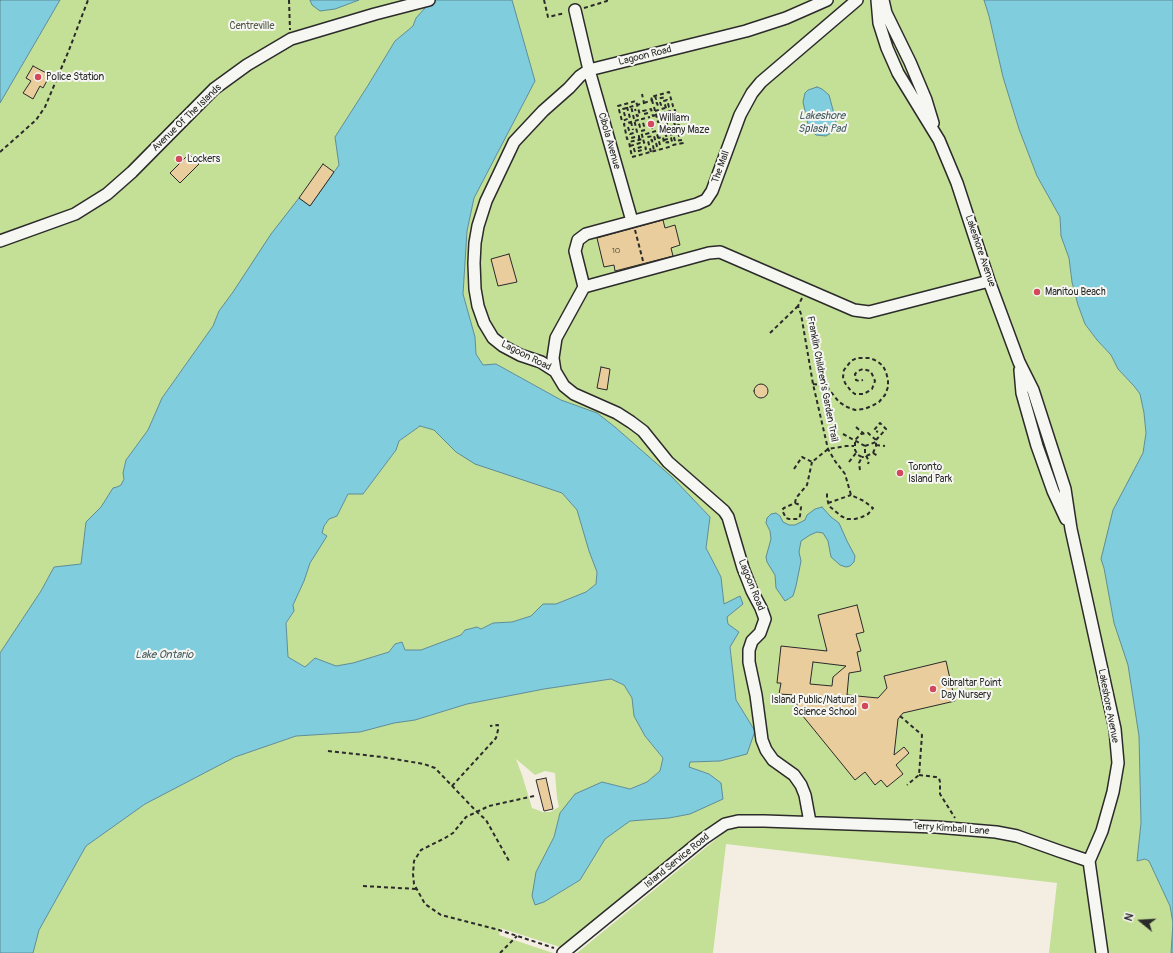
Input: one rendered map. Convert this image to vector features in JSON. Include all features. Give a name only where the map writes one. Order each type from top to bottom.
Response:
[{"type":"street","name":"Lagoon Road","points":[[810,822],[805,795],[801,785],[794,775],[773,760],[766,750],[762,740],[756,695],[749,662],[749,650],[752,641],[760,633],[765,619],[743,568],[728,517],[724,511],[668,462],[643,431],[617,413],[569,391],[562,384],[555,371],[541,362],[520,355],[503,346],[493,338],[484,323],[478,306],[475,283],[475,243],[478,226],[486,201],[501,166],[514,142],[543,111],[580,76],[590,70],[746,31],[786,18],[827,0]]},
{"type":"street","name":"The Mall","points":[[584,287],[576,251],[578,240],[585,234],[697,204],[707,198],[714,186],[740,115],[752,93],[761,82],[857,0]]},
{"type":"street","name":"Lakeshore Avenue","points":[[877,0],[879,23],[887,48],[898,73],[939,140]]},
{"type":"street","name":"Lakeshore Avenue","points":[[883,0],[886,13],[910,62],[926,100],[939,140],[957,183],[989,281],[1019,362],[1022,393],[1037,446],[1053,491],[1071,529],[1114,729],[1118,763],[1102,831],[1089,861]]},
{"type":"street","name":"Avenue Of The Islands","points":[[0,241],[75,214],[107,194],[132,172],[214,89],[247,65],[291,39],[375,14],[424,2]]},
{"type":"street","name":"Cibola Avenue","points":[[575,10],[632,221]]},
{"type":"street","points":[[555,371],[553,358],[556,338],[584,287],[709,253],[720,252],[854,310],[869,312],[989,281]]},
{"type":"street","name":"Island Service Road","points":[[564,952],[703,839],[725,824],[738,821],[810,822]]},
{"type":"street","name":"Terry Kimball Lane","points":[[810,822],[965,829],[996,832],[1017,836],[1089,861]]},
{"type":"street","points":[[1089,861],[1102,953]]},
{"type":"path","points":[[0,152],[36,120],[44,107],[69,50],[88,0]]},
{"type":"path","points":[[289,0],[291,39]]},
{"type":"path","points":[[625,116],[623,109],[644,103],[652,100],[651,97],[669,92],[673,106],[669,107],[667,100],[664,101],[666,108],[666,120],[658,122],[654,107]]},
{"type":"path","points":[[642,94],[644,103]]},
{"type":"path","points":[[655,96],[656,100],[666,97]]},
{"type":"path","points":[[652,100],[653,104],[657,103],[658,106],[661,105],[660,102]]},
{"type":"path","points":[[627,107],[630,118],[622,121],[618,106],[636,101],[640,115],[637,116],[635,109]]},
{"type":"path","points":[[628,127],[630,134],[637,132],[630,106]]},
{"type":"path","points":[[655,111],[666,108]]},
{"type":"path","points":[[648,113],[644,114],[643,111],[651,109],[653,116],[656,115]]},
{"type":"path","points":[[661,118],[660,114],[674,110],[677,121],[674,120],[676,130],[668,131],[668,128],[660,129],[659,126],[670,123],[668,116],[675,114]]},
{"type":"path","points":[[640,139],[639,136],[627,139],[624,124],[638,120],[640,127],[644,126],[642,119],[650,117]]},
{"type":"path","points":[[631,122],[633,130]]},
{"type":"path","points":[[651,124],[653,132]]},
{"type":"path","points":[[670,127],[679,125],[681,135],[678,136]]},
{"type":"path","points":[[630,146],[640,143],[641,147],[634,149],[635,152],[646,149],[641,131],[645,130]]},
{"type":"path","points":[[656,131],[646,134],[647,137],[654,136],[658,150]]},
{"type":"path","points":[[660,145],[658,134],[665,132],[666,136],[680,132]]},
{"type":"path","points":[[664,140],[671,138],[673,145],[683,143],[682,140],[675,141],[673,134]]},
{"type":"path","points":[[643,138],[629,142],[632,157],[669,147],[668,142],[664,143],[663,136],[658,138]]},
{"type":"path","points":[[651,152],[648,141],[652,140],[654,151]]},
{"type":"path","points":[[632,221],[646,270]]},
{"type":"path","name":"Franklin Children's Garden Trail","points":[[806,290],[798,306],[801,314],[813,384],[828,449],[845,474],[851,495]]},
{"type":"path","points":[[770,333],[798,306]]},
{"type":"path","points":[[813,384],[823,385],[830,390],[839,402],[855,410],[872,406],[882,398],[888,387],[888,380],[883,366],[870,358],[857,358],[851,361],[844,370],[843,377],[845,383],[855,394],[864,394],[872,389],[874,381],[872,374],[863,369],[855,374],[856,380],[863,380]]},
{"type":"path","points":[[878,432],[874,430],[880,423],[886,429],[876,442],[873,452],[862,457],[856,453],[854,446],[855,440],[861,434],[868,433],[876,442],[885,446]]},
{"type":"path","points":[[856,427],[864,434]]},
{"type":"path","points":[[843,434],[865,446]]},
{"type":"path","points":[[865,446],[876,442]]},
{"type":"path","points":[[795,504],[796,498],[807,485],[812,462],[828,449],[854,446]]},
{"type":"path","points":[[865,446],[864,454],[868,464]]},
{"type":"path","points":[[873,452],[878,456]]},
{"type":"path","points":[[849,462],[856,453]]},
{"type":"path","points":[[794,469],[802,457],[812,462]]},
{"type":"path","points":[[860,470],[859,463],[862,457]]},
{"type":"path","points":[[827,493],[828,503],[829,506],[847,519],[862,517],[868,514],[873,508],[864,501],[851,495],[828,503]]},
{"type":"path","points":[[795,504],[800,505],[801,507],[800,516],[798,519],[794,520],[786,518],[782,513],[782,510],[795,504]]},
{"type":"path","points":[[900,716],[922,735],[919,775],[907,785]]},
{"type":"path","points":[[452,786],[496,738],[498,725],[490,726]]},
{"type":"path","points":[[328,752],[382,757],[424,764],[435,768],[486,820],[509,861]]},
{"type":"path","points":[[919,775],[939,778],[940,794],[954,817],[965,829]]},
{"type":"path","points":[[534,796],[489,806],[466,817],[446,838],[422,850],[414,861],[414,884],[425,904],[441,915],[499,930],[564,952]]},
{"type":"path","points":[[363,886],[417,889]]},
{"type":"path","points":[[500,953],[517,936]]},
{"type":"green space","name":"Centreville","points":[[60,0],[429,0],[425,8],[416,18],[413,26],[395,41],[335,137],[339,165],[310,206],[233,292],[219,311],[213,326],[162,398],[148,430],[126,460],[123,473],[124,479],[121,485],[113,488],[101,507],[86,522],[81,564],[54,567],[41,591],[0,653],[0,103]]},
{"type":"green space","name":"Toronto Island Park","points":[[512,0],[984,0],[1003,77],[1019,129],[1037,176],[1060,217],[1061,236],[1069,258],[1072,282],[1085,324],[1111,355],[1118,369],[1140,394],[1144,413],[1146,433],[1143,453],[1101,559],[1114,623],[1128,665],[1139,736],[1141,823],[1137,861],[1145,859],[1149,861],[1170,906],[1173,923],[1171,953],[1049,953],[1057,883],[726,844],[713,953],[577,953],[726,831],[724,819],[707,829],[560,947],[500,928],[499,935],[553,953],[33,953],[39,930],[86,846],[145,804],[235,757],[296,736],[360,732],[394,723],[415,720],[467,704],[544,689],[611,679],[624,685],[632,697],[634,716],[645,736],[663,758],[660,771],[647,782],[630,789],[602,782],[560,813],[554,837],[536,872],[544,902],[580,880],[605,839],[630,821],[669,818],[690,814],[709,774],[689,767],[690,762],[720,761],[732,758],[755,731],[736,701],[728,624],[721,577],[706,548],[710,517],[672,477],[597,413],[561,400],[496,364],[483,366],[476,354],[475,337],[463,294],[467,231],[474,198],[535,81]],"holes":[[[516,759],[535,775],[545,771],[555,773],[559,807],[550,812],[543,812],[532,808]]]},
{"type":"green space","points":[[420,426],[434,430],[456,452],[562,493],[577,510],[597,572],[596,584],[586,592],[556,604],[543,604],[531,616],[512,622],[493,623],[481,629],[465,630],[461,635],[421,650],[404,651],[402,642],[395,644],[389,652],[353,663],[336,666],[315,658],[306,667],[288,657],[286,623],[294,612],[293,605],[310,563],[326,536],[322,533],[324,526],[329,519],[337,516],[348,494],[363,494],[396,450],[399,441]]},
{"type":"water","points":[[60,0],[0,103],[0,1]]},
{"type":"water","points":[[310,0],[359,0],[335,9],[320,11],[312,5]]},
{"type":"water","name":"Lake Ontario","points":[[429,0],[512,0],[535,81],[474,198],[467,231],[463,294],[475,337],[476,354],[483,365],[496,364],[561,400],[597,413],[672,477],[710,517],[706,548],[721,577],[724,604],[740,596],[743,604],[727,617],[728,624],[739,632],[730,647],[736,700],[755,731],[747,754],[720,761],[690,762],[689,767],[709,774],[721,783],[723,799],[690,814],[669,818],[630,821],[605,839],[580,880],[544,902],[535,905],[532,896],[536,872],[554,837],[560,813],[575,794],[602,782],[630,789],[647,782],[660,771],[663,758],[645,736],[634,716],[632,698],[624,685],[611,679],[544,689],[467,704],[415,720],[394,723],[360,732],[296,736],[235,757],[145,804],[86,846],[39,930],[33,953],[0,953],[0,653],[41,591],[54,567],[81,564],[86,522],[101,507],[113,488],[121,485],[124,479],[123,473],[126,460],[148,430],[162,398],[213,326],[219,311],[271,234],[299,198],[310,206],[339,165],[335,137],[395,41],[413,26],[416,18],[425,8]],"holes":[[[420,426],[434,430],[456,452],[475,464],[562,493],[577,510],[597,572],[596,584],[586,592],[556,604],[543,604],[531,616],[512,622],[493,623],[481,629],[477,627],[465,630],[461,635],[421,650],[405,650],[402,642],[395,644],[389,652],[353,663],[336,666],[315,658],[305,667],[288,657],[286,623],[294,611],[293,605],[310,563],[327,536],[322,533],[324,526],[329,519],[337,516],[348,494],[363,494],[396,450],[399,441]]]},
{"type":"water","points":[[984,0],[1173,0],[1173,923],[1170,906],[1149,861],[1145,859],[1137,861],[1141,823],[1139,736],[1128,665],[1114,623],[1101,559],[1113,510],[1143,453],[1146,433],[1144,413],[1140,394],[1118,369],[1111,355],[1085,324],[1072,282],[1069,258],[1061,236],[1060,217],[1037,176],[1019,129],[1003,77]]},
{"type":"water","name":"Lakeshore Splash Pad","points":[[817,87],[829,95],[836,121],[834,131],[826,136],[816,135],[809,129],[803,102],[805,93],[808,90]]},
{"type":"water","points":[[822,507],[839,523],[855,556],[854,562],[850,566],[846,567],[840,565],[831,557],[828,541],[823,533],[817,532],[810,535],[801,541],[799,552],[801,561],[796,586],[793,596],[785,601],[776,588],[775,575],[767,562],[766,557],[771,539],[770,531],[766,523],[767,518],[771,514],[776,513],[780,516],[783,522],[789,525],[795,525],[805,520],[807,515],[815,509]]},
{"type":"water","points":[[1173,923],[1173,953],[1171,953]]},
{"type":"building","name":"Police Station","points":[[33,66],[50,75],[43,88],[40,86],[33,99],[23,93],[31,81],[26,78]]},
{"type":"building","points":[[189,154],[199,164],[180,183],[170,173]]},
{"type":"building","points":[[323,164],[334,172],[310,206],[299,198]]},
{"type":"building","points":[[663,220],[665,228],[675,225],[680,245],[671,248],[673,256],[615,271],[614,265],[604,267],[597,238]]},
{"type":"building","points":[[509,254],[517,282],[498,286],[491,259]]},
{"type":"building","points":[[601,367],[610,369],[607,390],[597,388]]},
{"type":"building","points":[[761,384],[766,386],[768,391],[766,396],[761,398],[756,396],[754,391],[756,386]]},
{"type":"building","name":"Island Public/Natural Science School","points":[[857,605],[864,632],[856,634],[861,651],[857,652],[861,671],[849,673],[847,695],[878,698],[887,688],[884,676],[946,661],[955,701],[903,713],[898,719],[894,755],[904,747],[909,753],[896,765],[903,774],[887,787],[881,780],[875,785],[865,772],[855,780],[798,710],[795,695],[779,694],[781,683],[777,683],[781,646],[827,651],[818,615]],"holes":[[[813,662],[846,666],[833,677],[832,686],[810,684]]]},
{"type":"building","points":[[546,778],[553,809],[544,811],[536,780]]},
{"type":"place","name":"Police Station","points":[[38,77]]},
{"type":"place","name":"William Meany Maze","points":[[651,124]]},
{"type":"place","name":"Lockers","points":[[179,159]]},
{"type":"place","name":"Manitou Beach","points":[[1037,292]]},
{"type":"place","name":"Toronto Island Park","points":[[900,473]]},
{"type":"place","name":"Gibraltar Point Day Nursery","points":[[933,689]]},
{"type":"place","name":"Island Public/Natural Science School","points":[[865,706]]}]
